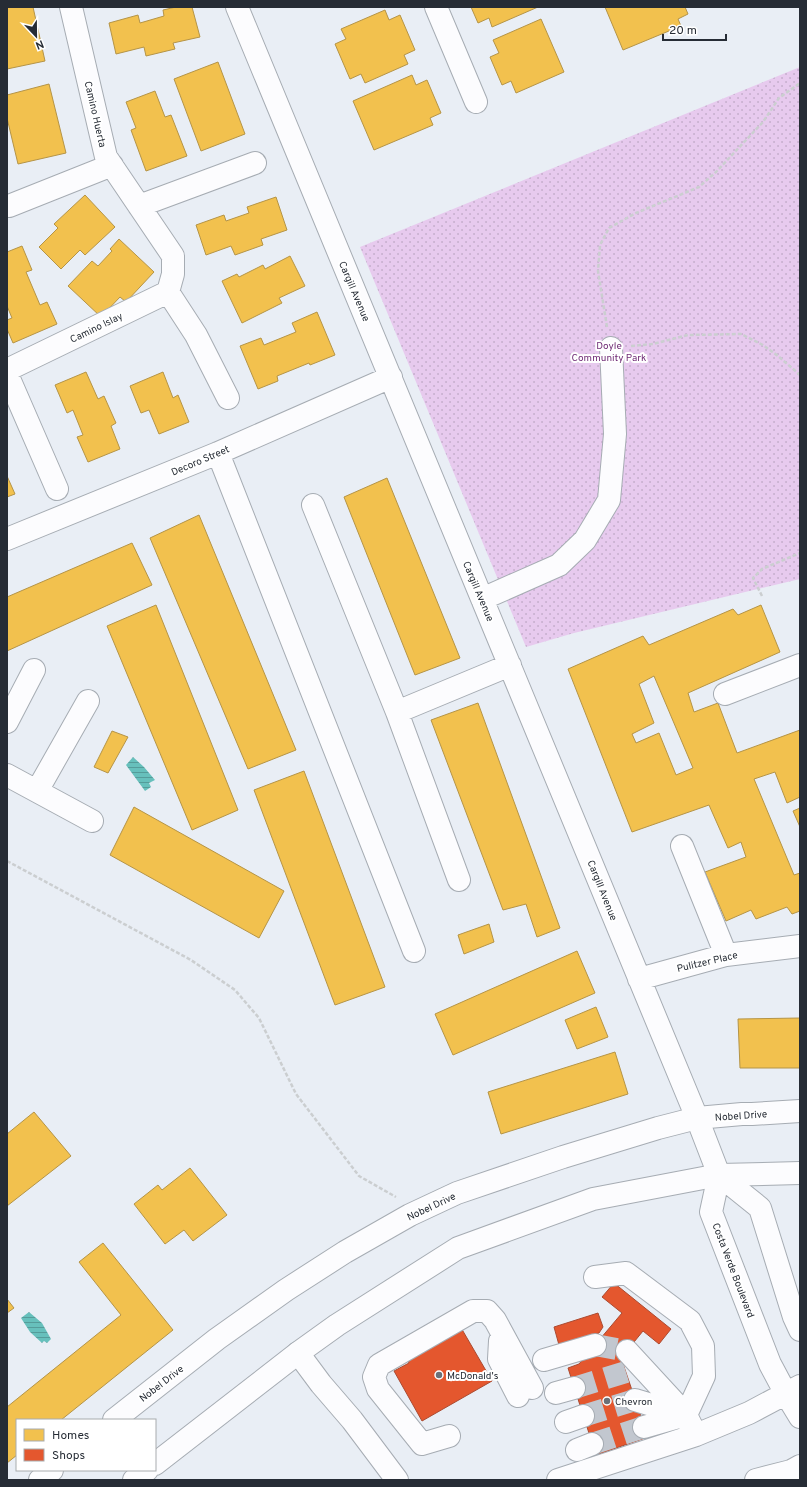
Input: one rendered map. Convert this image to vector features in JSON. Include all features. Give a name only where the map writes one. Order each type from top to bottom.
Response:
[{"type":"street","name":"Camino Huerta","points":[[71,7],[106,157],[173,256],[171,283]]},
{"type":"street","name":"Cargill Avenue","points":[[237,7],[697,1118],[718,1175]]},
{"type":"street","points":[[436,7],[476,102]]},
{"type":"street","points":[[139,206],[255,163]]},
{"type":"street","points":[[9,206],[112,165]]},
{"type":"street","points":[[171,283],[228,398]]},
{"type":"street","name":"Camino Islay","points":[[7,370],[171,283]]},
{"type":"street","points":[[482,598],[558,565],[585,540],[610,500],[615,434],[611,348]]},
{"type":"street","points":[[7,374],[57,489]]},
{"type":"street","name":"Decoro Street","points":[[7,539],[218,452],[391,377]]},
{"type":"street","points":[[218,452],[414,951]]},
{"type":"street","points":[[314,505],[397,712],[459,880]]},
{"type":"street","points":[[725,694],[800,664]]},
{"type":"street","points":[[397,712],[510,665]]},
{"type":"street","points":[[7,722],[34,670]]},
{"type":"street","points":[[37,791],[88,701]]},
{"type":"street","points":[[7,775],[92,820]]},
{"type":"street","points":[[682,846],[726,955]]},
{"type":"street","name":"Pulitzer Place","points":[[639,979],[726,955],[800,946]]},
{"type":"street","name":"Nobel Drive","points":[[115,1419],[217,1339],[286,1290],[344,1252],[410,1216],[457,1193],[563,1157],[658,1128],[697,1118],[800,1111]]},
{"type":"street","points":[[156,1463],[336,1325],[458,1248],[593,1199],[718,1175],[800,1173]]},
{"type":"street","points":[[718,1175],[760,1208],[794,1317],[800,1330]]},
{"type":"street","name":"Costa Verde Boulevard","points":[[718,1175],[711,1212],[770,1364],[793,1390],[800,1416]]},
{"type":"street","points":[[595,1277],[626,1273],[690,1321],[703,1346],[704,1376],[686,1415],[644,1427]]},
{"type":"street","points":[[449,1436],[422,1444],[378,1389],[374,1377],[379,1365],[473,1311],[487,1311],[495,1320],[501,1331],[525,1392]]},
{"type":"street","points":[[544,1360],[595,1345]]},
{"type":"street","points":[[298,1353],[398,1480]]},
{"type":"street","points":[[626,1361],[686,1415],[696,1435]]},
{"type":"street","points":[[558,1480],[696,1435],[749,1413],[793,1390]]},
{"type":"street","points":[[635,1400],[686,1415]]},
{"type":"street","points":[[756,1480],[787,1472],[800,1466]]},
{"type":"street","points":[[40,1480],[51,1471]]},
{"type":"street","points":[[134,1480],[146,1471]]},
{"type":"path","points":[[800,83],[778,98],[763,122],[716,172],[699,187],[636,213],[609,228],[600,246],[598,271],[611,348],[653,344],[688,335],[741,334],[763,345],[800,375]]},
{"type":"path","points":[[762,596],[753,578],[762,569],[800,554]]},
{"type":"path","points":[[7,861],[191,960],[235,990],[259,1018],[296,1094],[359,1176],[397,1198],[410,1216]]},
{"type":"green space","name":"Doyle Community Park","points":[[800,67],[800,579],[574,633],[526,647],[360,247]]},
{"type":"shaded area","points":[[133,757],[155,780],[149,783],[151,787],[145,791],[126,765]]},
{"type":"shaded area","points":[[29,1312],[42,1323],[51,1339],[47,1343],[44,1341],[42,1343],[30,1332],[21,1318]]},
{"type":"building: Homes","points":[[7,7],[33,7],[45,61],[7,69]]},
{"type":"building: Homes","points":[[176,7],[192,7],[200,37],[173,43],[175,49],[146,56],[144,47],[116,54],[109,23],[138,15],[140,23],[164,16],[163,10]]},
{"type":"building: Homes","points":[[471,7],[538,7],[492,27],[489,18],[478,23]]},
{"type":"building: Homes","points":[[605,7],[685,7],[688,14],[678,19],[681,26],[623,50]]},
{"type":"building: Homes","points":[[385,10],[389,20],[400,15],[415,50],[404,55],[408,64],[365,83],[361,74],[350,79],[335,44],[346,39],[341,29]]},
{"type":"building: Homes","points":[[541,19],[564,72],[516,93],[511,81],[502,85],[490,57],[499,53],[493,40]]},
{"type":"building: Homes","points":[[218,62],[245,134],[201,151],[174,79]]},
{"type":"building: Homes","points":[[412,75],[416,85],[427,80],[441,113],[430,118],[433,125],[374,150],[353,101]]},
{"type":"building: Homes","points":[[49,84],[66,153],[18,164],[7,118],[7,95]]},
{"type":"building: Homes","points":[[155,91],[165,117],[171,115],[187,156],[146,171],[131,130],[136,128],[126,102]]},
{"type":"building: Homes","points":[[85,195],[115,227],[85,255],[80,250],[61,269],[39,247],[58,228],[54,224]]},
{"type":"building: Homes","points":[[276,197],[287,230],[261,239],[263,245],[235,255],[231,246],[206,255],[196,225],[224,215],[226,221],[249,213],[247,207]]},
{"type":"building: Homes","points":[[119,239],[154,272],[126,302],[120,297],[101,317],[68,286],[92,261],[98,266],[112,251],[110,249]]},
{"type":"building: Homes","points":[[22,246],[32,270],[26,272],[40,305],[47,302],[57,324],[13,343],[7,329],[7,320],[12,318],[7,306],[7,252]]},
{"type":"building: Homes","points":[[290,256],[305,286],[279,298],[282,303],[242,323],[222,281],[237,274],[239,277],[263,265],[265,269]]},
{"type":"building: Homes","points":[[317,312],[335,355],[310,365],[309,363],[277,376],[278,381],[258,389],[240,346],[261,338],[264,345],[296,332],[292,323]]},
{"type":"building: Homes","points":[[86,372],[98,399],[104,396],[116,423],[111,426],[120,449],[88,462],[77,437],[83,435],[73,410],[67,413],[55,385]]},
{"type":"building: Homes","points":[[163,372],[173,398],[178,395],[189,422],[159,434],[149,410],[141,413],[130,386]]},
{"type":"building: Homes","points":[[7,476],[15,494],[7,497]]},
{"type":"building: Homes","points":[[387,478],[460,658],[415,675],[344,497]]},
{"type":"building: Homes","points":[[199,515],[296,750],[248,769],[150,538]]},
{"type":"building: Homes","points":[[132,543],[152,585],[7,651],[7,597]]},
{"type":"building: Homes","points":[[156,605],[238,810],[192,830],[107,626]]},
{"type":"building: Homes","points":[[761,605],[780,652],[688,693],[694,712],[718,703],[737,753],[800,730],[800,797],[787,803],[775,772],[754,779],[794,875],[800,873],[800,911],[792,914],[787,907],[756,919],[751,910],[726,921],[705,872],[746,857],[741,842],[728,848],[709,805],[632,832],[568,669],[643,636],[649,645],[733,609],[738,615]],"holes":[[[654,676],[693,768],[676,775],[659,733],[636,743],[632,734],[654,723],[639,684]]]},
{"type":"building: Homes","points":[[478,703],[560,928],[537,937],[526,904],[503,910],[431,720]]},
{"type":"building: Homes","points":[[112,731],[128,737],[108,773],[94,767]]},
{"type":"building: Homes","points":[[304,771],[385,987],[335,1005],[254,790]]},
{"type":"building: Homes","points":[[134,807],[284,891],[259,938],[110,855]]},
{"type":"building: Homes","points":[[800,808],[800,827],[793,811]]},
{"type":"building: Homes","points":[[489,924],[494,942],[464,954],[458,935]]},
{"type":"building: Homes","points":[[577,951],[595,993],[453,1055],[435,1014]]},
{"type":"building: Homes","points":[[596,1007],[608,1037],[577,1049],[565,1020]]},
{"type":"building: Homes","points":[[800,1018],[800,1068],[740,1068],[738,1019]]},
{"type":"building: Homes","points":[[615,1052],[628,1094],[501,1134],[488,1092]]},
{"type":"building: Homes","points":[[34,1112],[71,1156],[7,1206],[7,1134]]},
{"type":"building: Homes","points":[[190,1168],[227,1215],[193,1241],[184,1230],[165,1244],[134,1204],[158,1185],[162,1190]]},
{"type":"building: Homes","points":[[103,1243],[173,1330],[62,1419],[16,1419],[16,1456],[7,1463],[7,1407],[121,1315],[79,1262]]},
{"type":"building: Homes","points":[[7,1299],[14,1308],[7,1313]]},
{"type":"building: Shops","points":[[614,1283],[671,1329],[659,1344],[643,1331],[621,1358],[648,1437],[596,1455],[568,1368],[579,1364],[622,1313],[602,1297]]},
{"type":"building: Shops","points":[[598,1313],[603,1327],[599,1333],[559,1345],[554,1327]]},
{"type":"building: Shops","points":[[460,1326],[492,1381],[422,1421],[394,1371],[409,1363],[406,1356]]},
{"type":"tunnel","points":[[595,1345],[627,1351]]},
{"type":"tunnel","points":[[574,1388],[626,1372]]},
{"type":"tunnel","points":[[583,1416],[635,1400]]},
{"type":"tunnel","points":[[592,1444],[644,1427]]},
{"type":"place","name":"McDonald's","points":[[439,1375]]},
{"type":"place","name":"Chevron","points":[[607,1401]]}]
